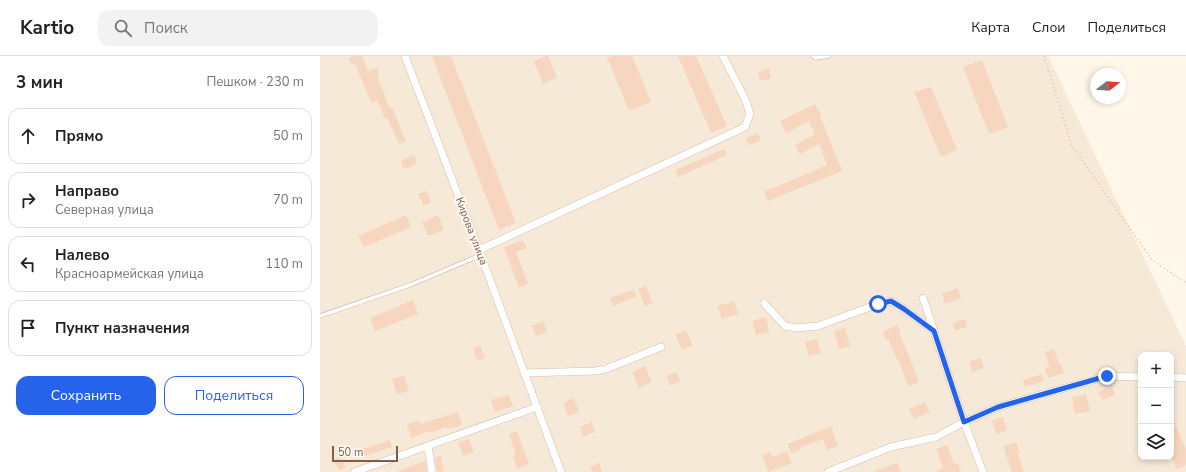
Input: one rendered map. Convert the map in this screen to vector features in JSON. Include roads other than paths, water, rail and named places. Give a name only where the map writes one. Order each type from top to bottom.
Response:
[{"type":"street","name":"Кирова улица","points":[[405,56],[561,472]]},
{"type":"street","points":[[480,253],[745,127],[750,114],[746,101],[723,56]]},
{"type":"street","points":[[923,298],[964,422],[983,472]]},
{"type":"street","points":[[764,303],[785,326],[797,328],[818,326],[878,304],[891,301],[934,331]]},
{"type":"street","points":[[524,373],[595,371],[606,369],[661,347]]},
{"type":"street","points":[[828,472],[891,447],[936,437],[964,422],[998,407],[1107,376],[1138,377]]},
{"type":"street","points":[[1174,377],[1186,378]]},
{"type":"street","points":[[354,472],[537,407]]},
{"type":"street","points":[[428,446],[432,472]]},
{"type":"lane","points":[[813,56],[816,58],[829,56]]},
{"type":"lane","points":[[320,316],[410,284],[480,253]]}]
